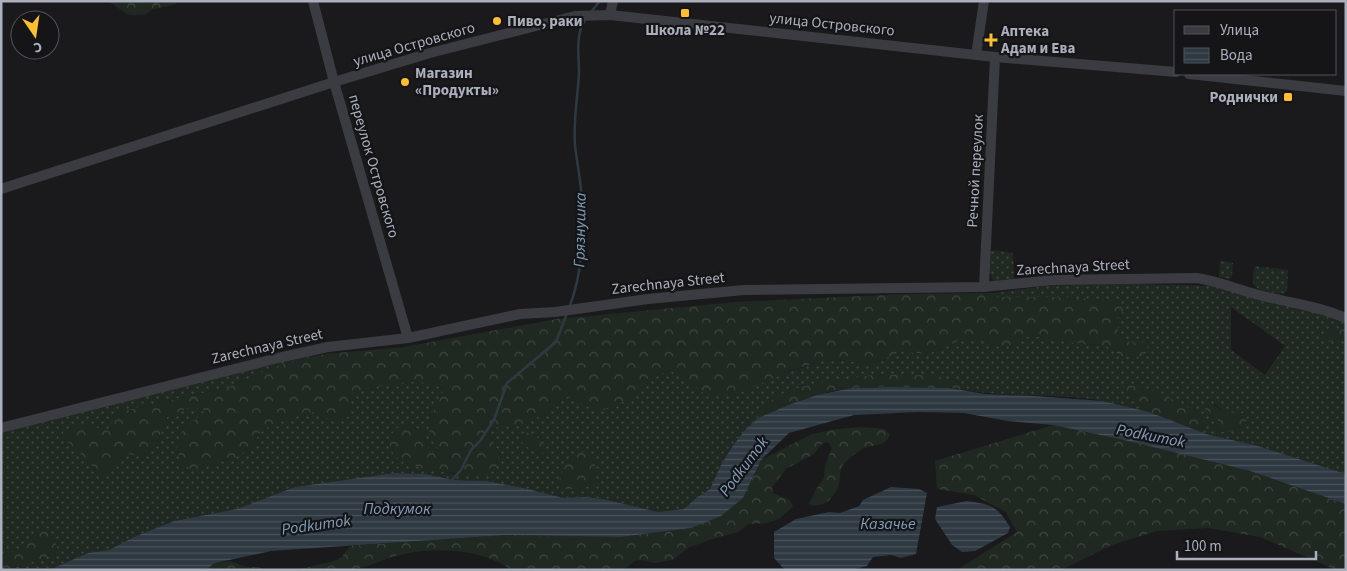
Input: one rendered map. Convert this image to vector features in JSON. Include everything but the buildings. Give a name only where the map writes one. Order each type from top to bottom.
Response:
[{"type":"street","name":"переулок Островского","points":[[312,1],[408,338]]},
{"type":"street","points":[[606,15],[613,1]]},
{"type":"street","points":[[976,55],[984,1]]},
{"type":"street","name":"улица Островского","points":[[1,188],[430,53],[575,16],[606,15],[995,57],[1174,72]]},
{"type":"street","name":"Речной переулок","points":[[984,287],[995,57]]},
{"type":"street","points":[[1198,75],[1346,91]]},
{"type":"street","name":"Zarechnaya Street","points":[[1,428],[328,347],[408,338],[520,314],[744,290],[984,287],[1053,280],[1197,278],[1270,298],[1315,307],[1346,318]]},
{"type":"green space","points":[[105,1],[178,1],[176,4],[151,10],[146,14],[133,15],[127,14]]},
{"type":"green space","points":[[993,250],[1013,253],[1014,279],[994,282],[989,264],[989,252]]},
{"type":"green space","points":[[1220,261],[1233,263],[1230,279],[1219,277]]},
{"type":"green space","points":[[1255,266],[1288,270],[1287,291],[1285,293],[1267,292],[1258,288],[1253,282]]},
{"type":"green space","points":[[1098,283],[1218,286],[1267,302],[1302,307],[1346,321],[1346,329],[1341,328],[1331,341],[1343,339],[1346,341],[1346,474],[1258,446],[1206,434],[1206,425],[1151,389],[1135,402],[1149,412],[1110,402],[1087,399],[964,390],[961,383],[953,379],[873,375],[765,408],[734,444],[722,463],[710,489],[696,498],[685,509],[658,512],[603,499],[586,497],[563,498],[487,481],[453,480],[426,474],[394,473],[295,487],[237,509],[174,521],[134,537],[109,550],[88,553],[49,570],[6,570],[54,555],[58,550],[42,527],[19,549],[1,558],[1,433],[241,370],[325,354],[277,366],[226,388],[116,413],[110,429],[100,429],[86,425],[63,438],[73,445],[95,470],[111,471],[113,465],[126,454],[142,455],[152,450],[167,417],[192,406],[206,411],[185,427],[249,449],[263,429],[301,414],[314,412],[334,421],[349,395],[362,388],[407,381],[430,383],[440,386],[443,391],[436,408],[429,416],[439,450],[433,453],[428,447],[424,432],[403,462],[454,474],[497,449],[489,434],[496,427],[516,426],[525,423],[550,409],[566,397],[576,398],[586,406],[630,398],[647,379],[670,370],[693,384],[708,397],[826,360],[849,361],[869,365],[903,351],[925,354],[940,350],[958,341],[975,339],[1000,347],[1016,345],[1025,337],[1039,337],[1081,344],[1105,345],[1121,356],[1140,357],[1147,343],[1123,341],[1118,330],[1117,318],[1121,315],[1121,302],[1055,297],[996,297],[993,293],[1055,285]],"holes":[[[1231,307],[1285,346],[1265,375],[1231,350]],[[1214,403],[1225,413],[1244,413],[1247,419],[1230,431],[1218,431],[1216,428],[1218,419]]]},
{"type":"green space","points":[[993,293],[996,297],[1055,297],[1121,302],[1124,311],[1117,319],[1118,330],[1123,341],[1147,342],[1148,351],[1140,357],[1121,356],[1105,345],[1081,344],[1039,337],[1025,337],[1016,345],[1000,347],[975,339],[958,341],[940,350],[925,354],[903,351],[869,365],[849,361],[826,360],[792,370],[737,394],[708,397],[693,384],[670,370],[647,379],[631,398],[603,410],[586,406],[576,398],[566,397],[551,409],[525,423],[516,426],[496,427],[489,435],[497,451],[498,464],[496,468],[482,474],[453,473],[417,467],[401,461],[393,453],[390,444],[391,435],[397,428],[406,425],[413,426],[424,432],[428,447],[433,453],[439,450],[432,441],[428,426],[429,416],[436,408],[443,391],[440,386],[418,382],[358,391],[349,395],[352,406],[348,417],[334,421],[314,412],[301,414],[263,429],[249,449],[235,458],[194,471],[181,463],[176,445],[185,427],[206,411],[192,406],[167,417],[152,450],[140,455],[126,454],[113,465],[111,471],[102,475],[74,447],[63,439],[63,432],[74,427],[87,425],[110,429],[116,413],[226,388],[277,366],[325,354],[404,347],[557,319],[736,302],[904,294]]},
{"type":"green space","points":[[1341,328],[1346,329],[1346,341],[1343,339],[1327,342],[1325,340],[1326,334]]},
{"type":"green space","points":[[873,375],[942,377],[961,383],[964,390],[949,388],[865,387],[841,390],[804,399],[758,418],[771,401],[786,392],[823,382]]},
{"type":"green space","points":[[1128,385],[1151,389],[1186,406],[1199,416],[1206,425],[1206,434],[1148,411],[1129,397],[1125,388]]},
{"type":"green space","points":[[1211,403],[1225,413],[1239,412],[1244,414],[1247,419],[1245,425],[1232,431],[1218,431],[1216,428],[1218,419],[1203,407],[1203,405]]},
{"type":"green space","points":[[1053,425],[1124,440],[1250,471],[1346,504],[1346,570],[1336,570],[1260,537],[1208,528],[1157,531],[1112,545],[1061,570],[957,570],[1017,532],[1006,512],[974,495],[937,489],[935,461]]},
{"type":"green space","points":[[860,427],[885,429],[890,435],[883,443],[862,449],[843,465],[840,481],[835,493],[824,504],[809,504],[824,478],[825,465],[832,448],[828,442],[822,444],[814,454],[786,469],[772,487],[773,493],[790,500],[793,507],[779,519],[767,523],[749,524],[738,532],[688,548],[673,560],[654,563],[641,560],[635,561],[623,570],[511,570],[499,562],[485,557],[470,553],[437,550],[406,553],[355,569],[297,570],[337,560],[342,557],[350,546],[506,535],[621,537],[691,528],[743,498],[761,460],[812,434]]},
{"type":"green space","points":[[527,432],[542,440],[547,450],[542,454],[526,446],[519,437]]},
{"type":"green space","points":[[582,452],[591,456],[595,464],[595,483],[583,488],[560,489],[559,484],[565,466],[573,454]]},
{"type":"green space","points":[[42,527],[47,528],[51,533],[58,550],[54,555],[1,570],[1,558],[19,549]]},
{"type":"green space","points":[[230,561],[246,567],[258,567],[264,570],[205,570],[215,563]]},
{"type":"water","name":"Подкумок","points":[[852,388],[949,388],[985,394],[1103,401],[1149,412],[1206,434],[1258,446],[1346,474],[1346,504],[1250,471],[1124,440],[1053,425],[1008,421],[964,413],[919,412],[854,415],[789,433],[761,460],[743,498],[721,516],[691,528],[621,537],[506,535],[271,551],[215,563],[205,570],[49,570],[88,553],[109,550],[134,537],[174,521],[237,509],[295,487],[394,473],[426,474],[453,480],[487,481],[563,498],[586,497],[603,499],[658,512],[684,509],[710,489],[722,463],[734,444],[758,418],[817,395]]},
{"type":"water","name":"Казачье","points":[[891,487],[919,489],[927,493],[916,554],[901,558],[891,555],[873,557],[867,566],[851,570],[785,570],[774,558],[774,532],[796,519],[829,512],[840,513],[859,506],[863,500]]},
{"type":"water","points":[[967,501],[982,503],[997,510],[1010,527],[1008,533],[975,551],[962,552],[952,545],[935,519],[937,507]]},
{"type":"waterway","name":"Грязнушка","points":[[590,13],[600,1]]},
{"type":"waterway","name":"Грязнушка","points":[[569,308],[577,283],[582,245],[582,198],[575,145],[575,126],[579,72],[579,39],[585,20]]},
{"type":"waterway","name":"Грязнушка","points":[[451,481],[461,470],[471,450],[480,441],[494,420],[507,383],[556,342],[567,313]]},
{"type":"place","name":"Школа №22","points":[[685,13]]},
{"type":"place","name":"Пиво, раки","points":[[497,21]]},
{"type":"place","name":"Аптека Адам и Ева","points":[[991,40]]},
{"type":"place","name":"Магазин «Продукты»","points":[[405,82]]},
{"type":"place","name":"Роднички","points":[[1288,97]]},
{"type":"water label","name":"Podkumok","points":[[1151,435]]},
{"type":"water label","name":"Podkumok","points":[[743,466]]},
{"type":"water label","name":"Podkumok","points":[[316,524]]}]
